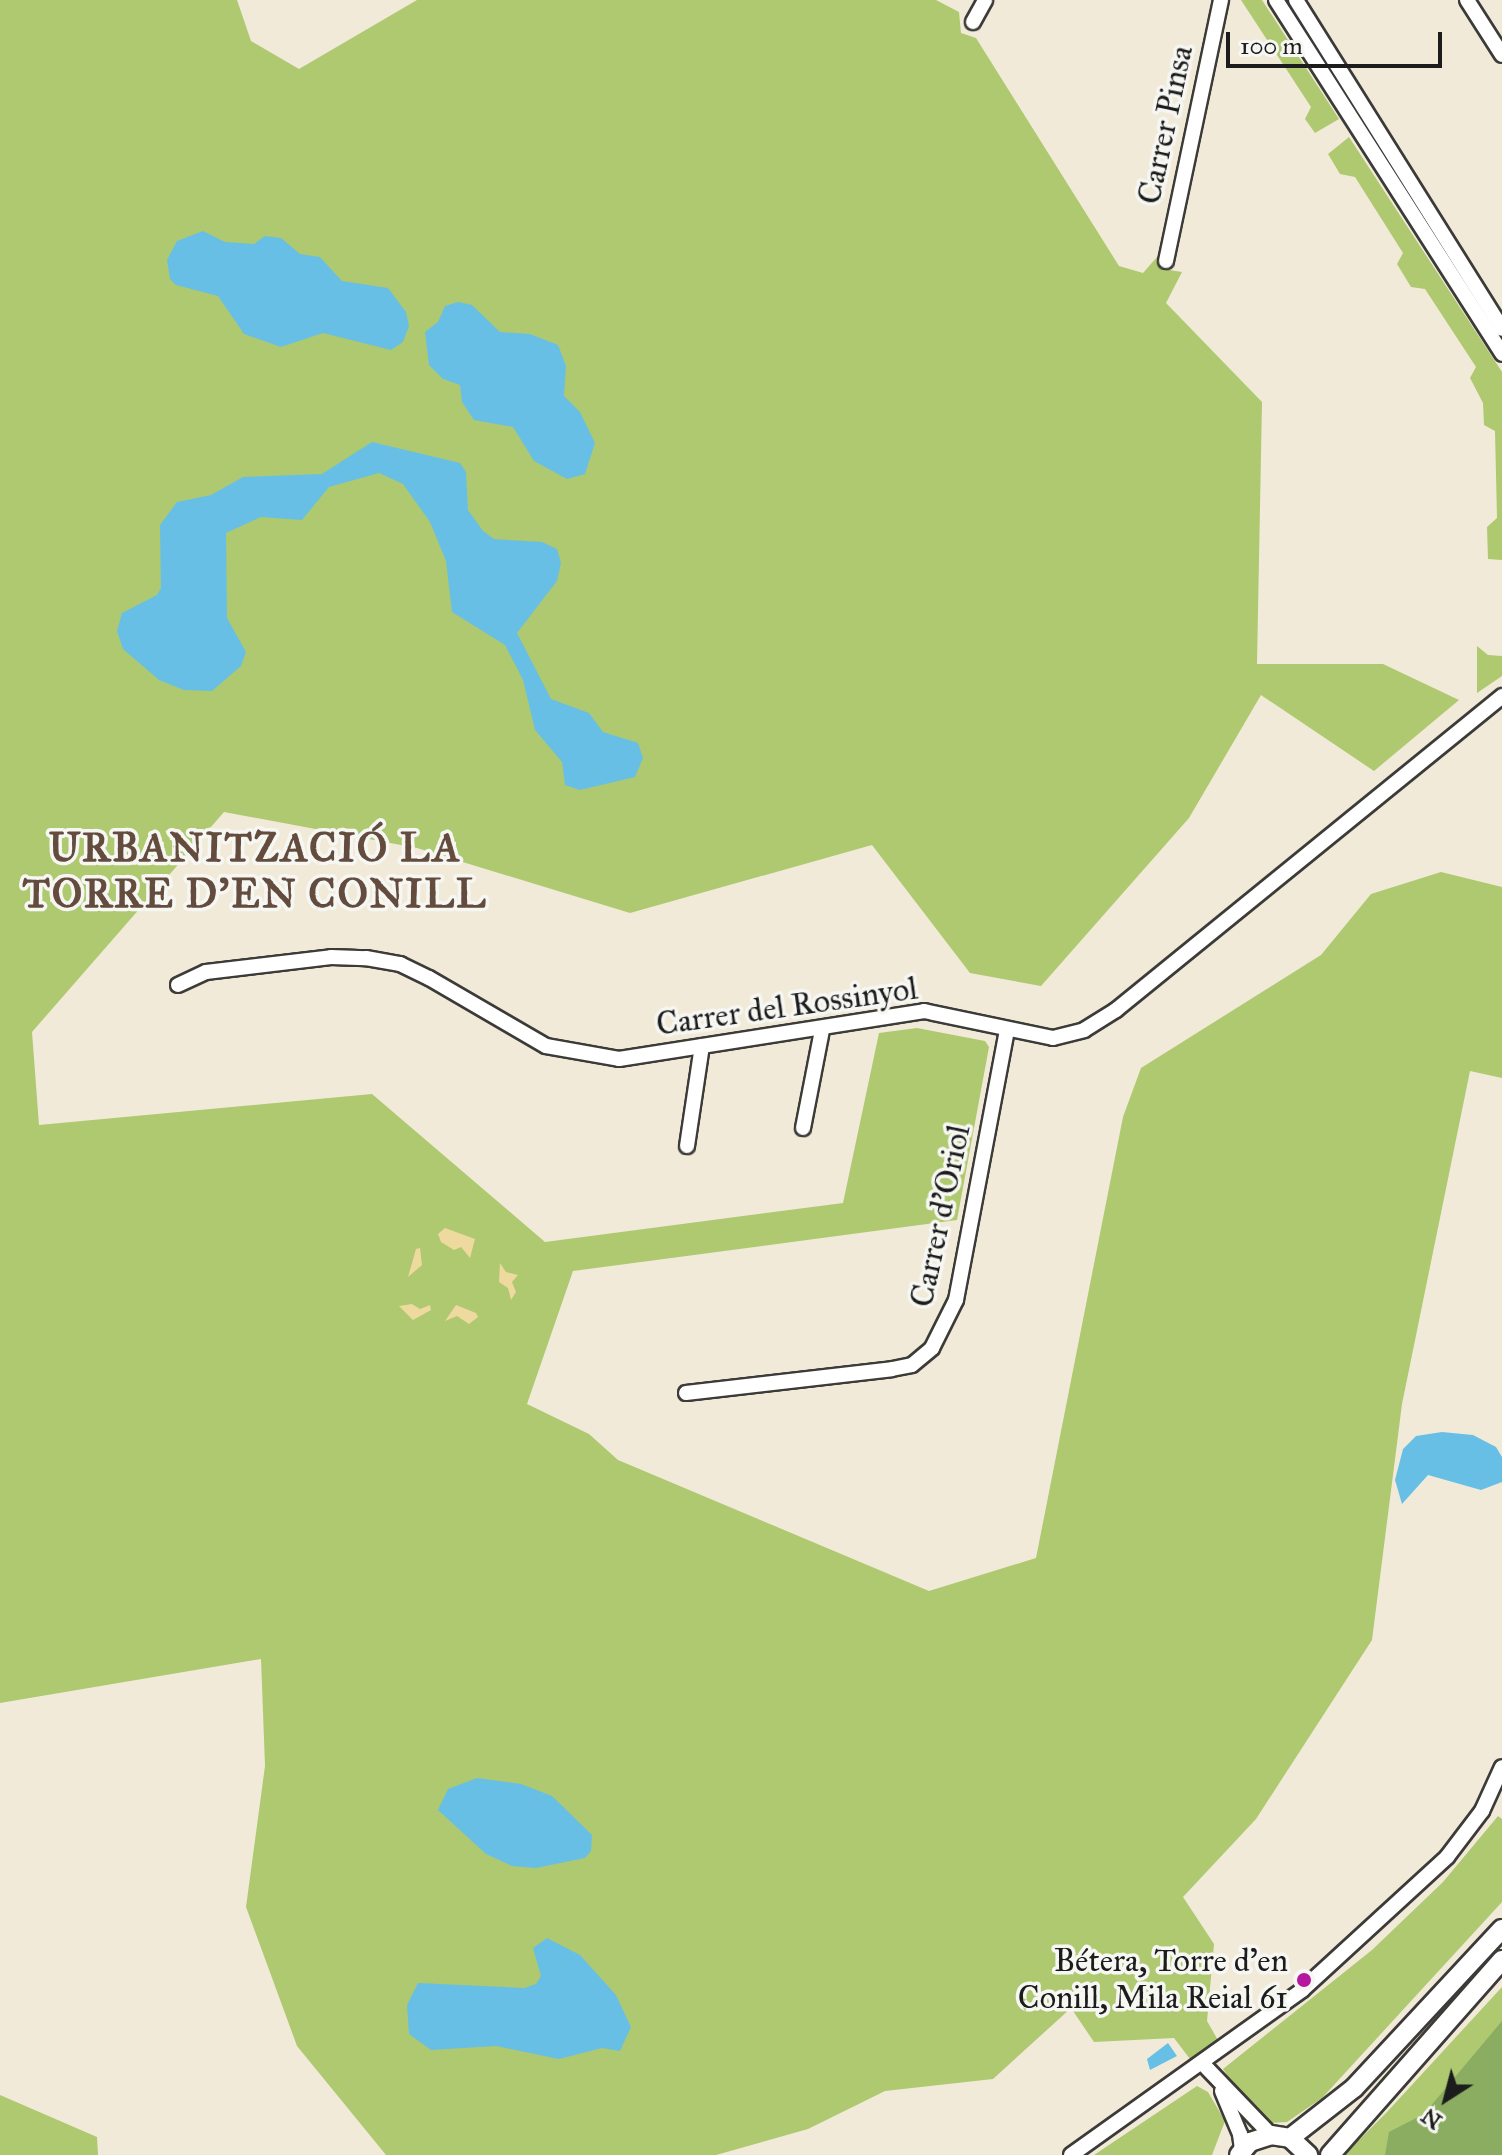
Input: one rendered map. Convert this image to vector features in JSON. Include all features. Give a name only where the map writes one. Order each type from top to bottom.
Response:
[{"type":"main road","points":[[1290,2138],[1354,2088],[1502,1929]]},
{"type":"main road","points":[[1330,2155],[1502,1960]]},
{"type":"main road","points":[[1240,2153],[1271,2135],[1290,2138],[1308,2155]]},
{"type":"street","points":[[973,22],[985,0]]},
{"type":"street","name":"Carrer Pinsa","points":[[1166,261],[1221,0]]},
{"type":"street","points":[[1276,0],[1502,354]]},
{"type":"street","points":[[1296,0],[1502,329]]},
{"type":"street","points":[[1467,0],[1502,55]]},
{"type":"street","name":"Carrer del Rossinyol","points":[[178,985],[206,972],[366,958],[400,964],[567,1053],[619,1059],[822,1030],[924,1011],[1053,1038],[1084,1030],[1116,1010],[1502,696]]},
{"type":"street","points":[[803,1128],[822,1030]]},
{"type":"street","name":"Carrer d'Oriol","points":[[686,1393],[892,1369],[912,1365],[932,1348],[956,1300],[1007,1030]]},
{"type":"street","points":[[687,1146],[702,1046]]},
{"type":"street","points":[[1071,2155],[1203,2064],[1302,1990],[1447,1857],[1482,1811],[1502,1767]]},
{"type":"street","points":[[1203,2064],[1218,2084],[1271,2135]]},
{"type":"street","points":[[1218,2084],[1240,2134],[1240,2153]]},
{"type":"green space","points":[[0,0],[237,0],[251,41],[299,69],[417,0],[936,0],[959,12],[961,33],[976,38],[1119,266],[1143,273],[1157,257],[1163,269],[1182,272],[1166,303],[1262,402],[1257,664],[1383,664],[1459,700],[1374,771],[1261,695],[1189,818],[1041,986],[970,973],[872,845],[630,913],[417,848],[224,812],[32,1032],[39,1125],[372,1094],[545,1242],[843,1203],[879,1033],[917,1028],[985,1041],[989,1047],[957,1220],[573,1271],[527,1404],[589,1434],[618,1460],[929,1591],[1036,1558],[1123,1117],[1141,1068],[1321,955],[1371,894],[1441,872],[1502,887],[1502,1078],[1470,1071],[1402,1404],[1372,1640],[1256,1819],[1183,1897],[1214,1944],[1207,2021],[1219,2042],[1190,2059],[1174,2038],[1094,2042],[1071,2008],[993,2079],[885,2091],[808,2129],[716,2155],[386,2155],[297,2046],[246,1907],[265,1766],[261,1659],[0,1703]]},
{"type":"green space","points":[[1241,0],[1262,0],[1339,119],[1315,133],[1305,119],[1311,107]]},
{"type":"green space","points":[[1281,0],[1289,0],[1502,336],[1502,345]]},
{"type":"green space","points":[[1349,137],[1502,372],[1502,560],[1488,559],[1487,527],[1497,518],[1495,431],[1484,425],[1483,403],[1470,378],[1476,367],[1425,289],[1411,287],[1397,264],[1403,253],[1355,177],[1340,174],[1328,154]]},
{"type":"green space","points":[[1477,646],[1488,655],[1502,656],[1502,676],[1477,693]]},
{"type":"green space","points":[[1498,1816],[1502,1819],[1502,1902],[1322,2098],[1287,2122],[1268,2123],[1253,2114],[1223,2069],[1372,1950],[1443,1882]]},
{"type":"green space","points":[[1502,1987],[1502,2155],[1344,2155],[1387,2112]]},
{"type":"green space","points":[[1502,2021],[1502,2155],[1385,2155],[1389,2132],[1424,2114]]},
{"type":"green space","points":[[1197,2086],[1208,2092],[1225,2121],[1212,2155],[1094,2155]]},
{"type":"green space","points":[[0,2095],[97,2137],[98,2155],[0,2155]]},
{"type":"sand","points":[[445,1228],[475,1239],[470,1258],[461,1247],[454,1250],[441,1242],[438,1234]]},
{"type":"sand","points":[[420,1248],[422,1265],[408,1277],[416,1249]]},
{"type":"sand","points":[[500,1263],[506,1272],[518,1275],[512,1282],[516,1292],[511,1300],[508,1288],[499,1282]]},
{"type":"sand","points":[[412,1304],[420,1309],[430,1305],[431,1310],[413,1320],[399,1306]]},
{"type":"sand","points":[[456,1305],[476,1313],[478,1317],[469,1324],[457,1316],[445,1321]]},
{"type":"water","points":[[203,231],[225,242],[254,244],[265,236],[281,238],[300,254],[320,257],[342,281],[388,288],[406,312],[409,326],[403,342],[391,350],[323,333],[281,347],[244,334],[218,296],[176,285],[170,279],[167,260],[177,241]]},
{"type":"water","points":[[458,302],[472,305],[500,332],[530,334],[558,345],[566,366],[564,396],[580,412],[595,443],[585,474],[567,479],[534,461],[513,427],[474,420],[462,402],[460,385],[443,379],[429,365],[425,332],[438,322],[445,306]]},
{"type":"water","points":[[372,442],[460,463],[466,472],[468,510],[483,531],[494,539],[542,542],[557,549],[561,563],[557,581],[517,633],[551,699],[589,713],[603,732],[638,743],[643,758],[635,777],[580,790],[565,785],[562,762],[535,730],[523,680],[505,645],[452,612],[446,561],[430,522],[403,484],[379,473],[329,487],[302,520],[261,517],[226,533],[227,618],[246,652],[241,666],[212,691],[184,690],[159,680],[123,649],[117,631],[122,613],[157,595],[161,588],[160,525],[177,502],[211,495],[243,477],[322,474]]},
{"type":"water","points":[[1442,1432],[1473,1435],[1496,1447],[1502,1457],[1502,1482],[1481,1490],[1428,1475],[1402,1504],[1395,1480],[1403,1449],[1416,1436]]},
{"type":"water","points":[[477,1778],[521,1784],[552,1796],[592,1835],[591,1851],[585,1858],[536,1868],[512,1866],[486,1854],[438,1810],[448,1789]]},
{"type":"water","points":[[547,1938],[580,1955],[616,1995],[631,2027],[620,2051],[602,2048],[559,2059],[496,2046],[431,2050],[409,2034],[407,2005],[418,1983],[524,1988],[536,1984],[541,1976],[533,1948]]},
{"type":"water","points":[[1168,2043],[1177,2056],[1150,2070],[1147,2059]]},
{"type":"place","name":"Bétera, Torre d'en Conill, Mila Reial 61","points":[[1304,1980]]},
{"type":"district","name":"URBANITZACIÓ LA TORRE D'EN CONILL","points":[[255,871]]}]
